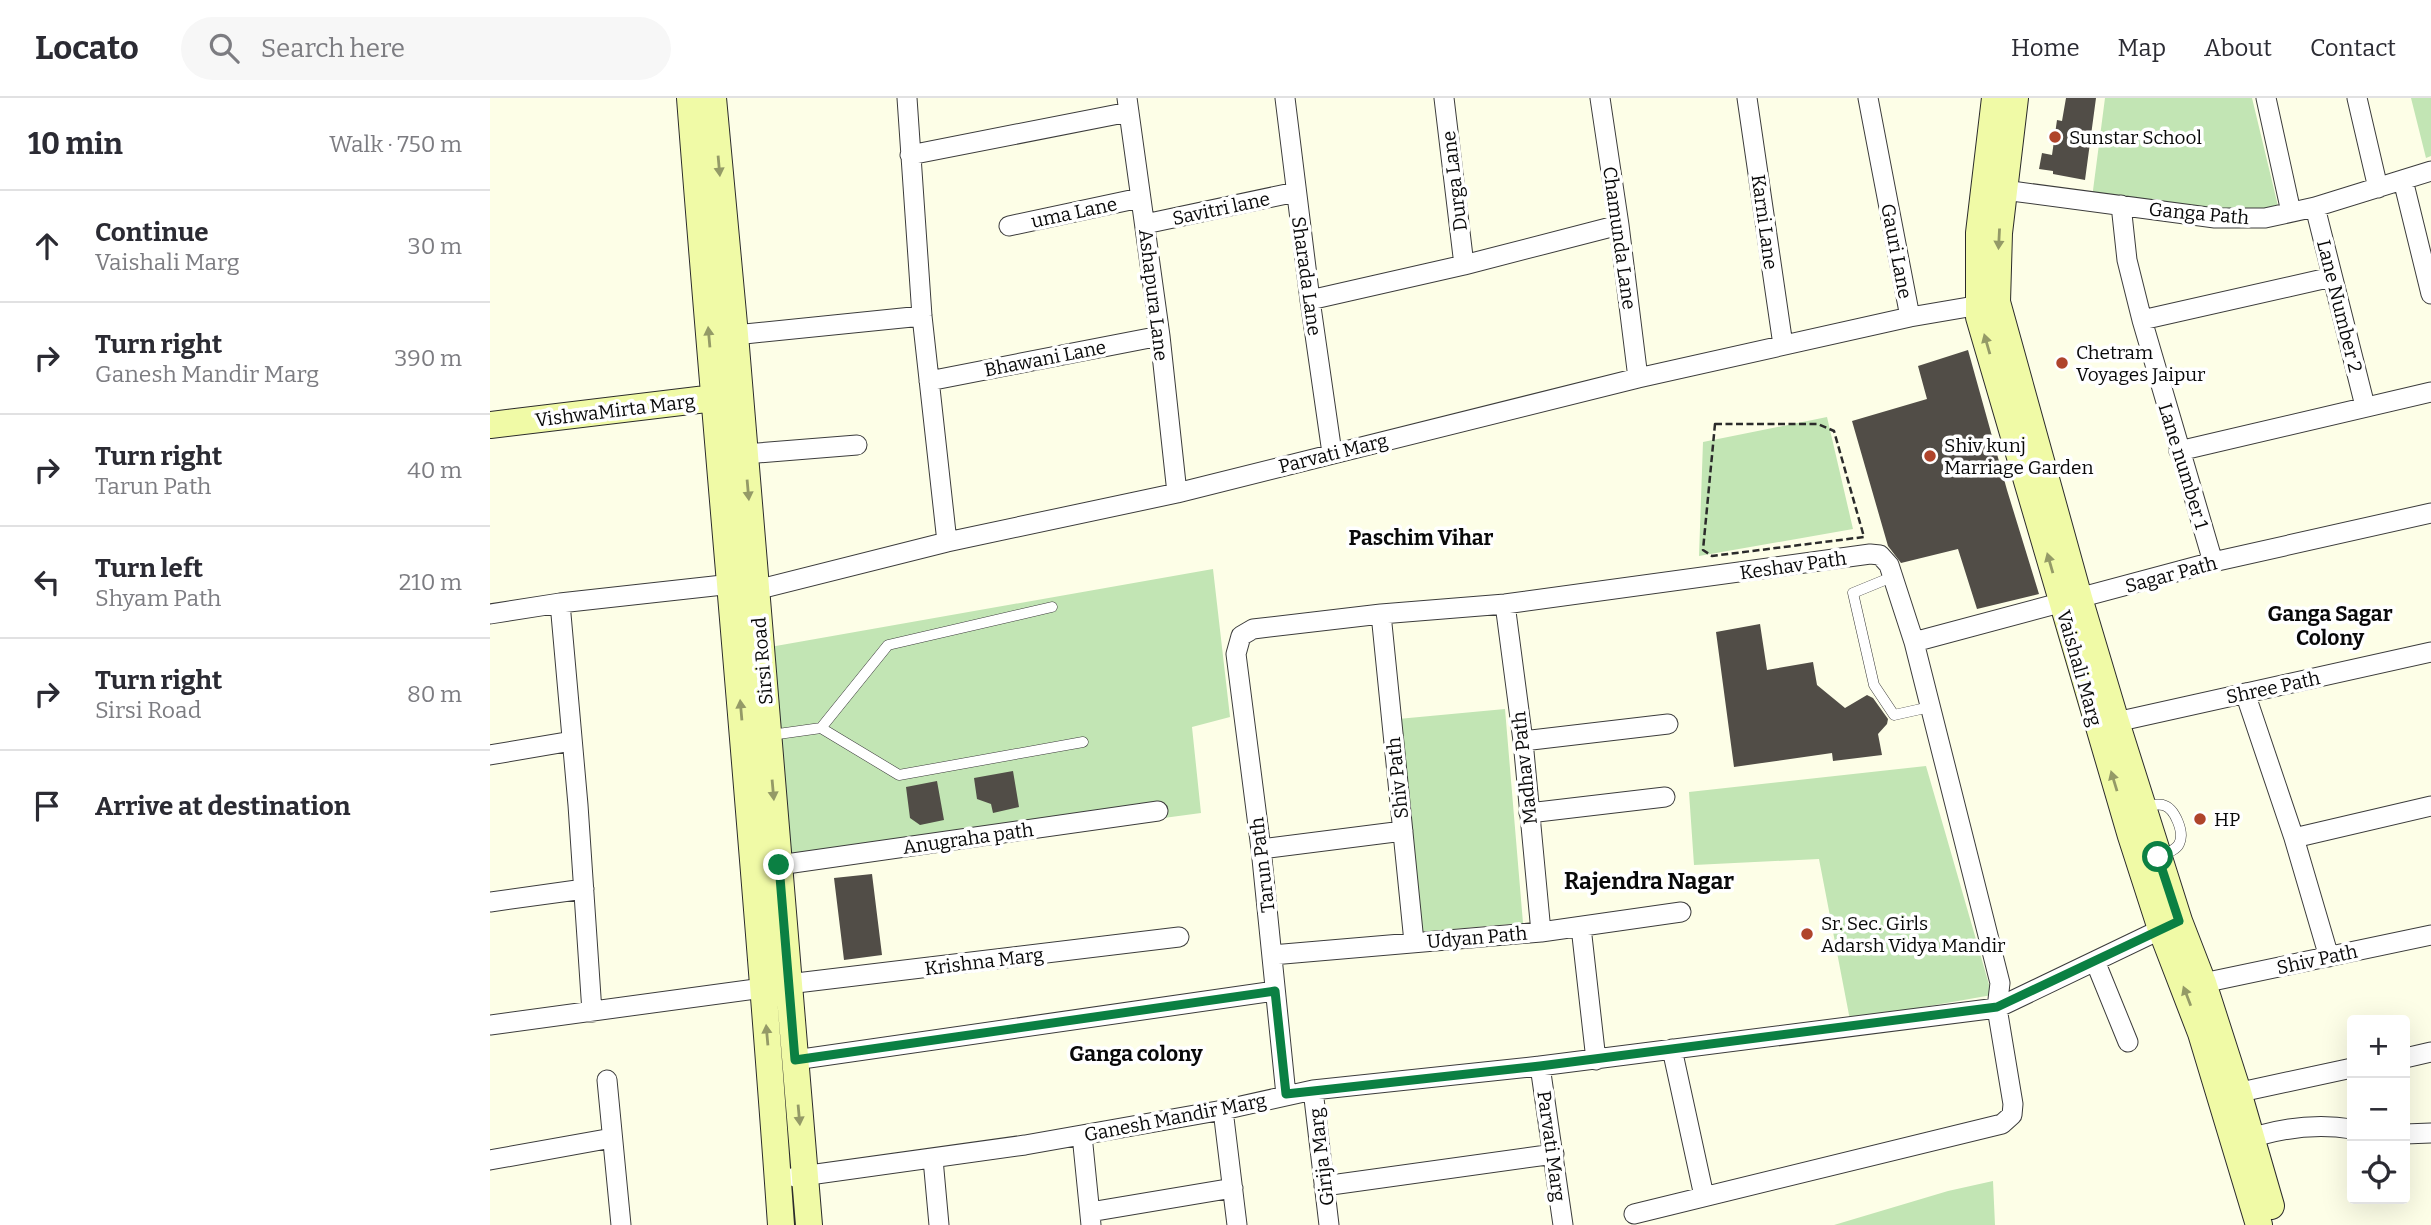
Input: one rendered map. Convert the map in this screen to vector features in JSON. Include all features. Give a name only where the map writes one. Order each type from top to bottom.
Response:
[{"type":"street","name":"Sirsi Road","points":[[690,98],[726,388],[791,1178],[809,1225]]},
{"type":"street","name":"Sirsi Road","points":[[713,98],[735,335],[726,388],[745,454],[744,587],[768,735],[779,865],[776,986],[795,1060],[791,1178],[781,1225]]},
{"type":"street","points":[[906,98],[922,316],[947,542]]},
{"type":"street","name":"Sharada Lane","points":[[1285,98],[1332,453]]},
{"type":"street","name":"Durga Lane","points":[[1444,98],[1464,264]]},
{"type":"street","name":"Chamunda Lane","points":[[1600,98],[1638,378]]},
{"type":"street","name":"Karni Lane","points":[[1747,98],[1783,345]]},
{"type":"street","name":"Gauri Lane","points":[[1868,98],[1910,317],[1987,303]]},
{"type":"street","name":"Vaishali Marg","points":[[1987,303],[1979,233],[1995,98]]},
{"type":"street","name":"Vaishali Marg","points":[[2015,98],[1999,233],[1987,303],[1979,317],[2140,824],[2201,1033],[2229,1095]]},
{"type":"street","points":[[2266,98],[2291,212]]},
{"type":"street","points":[[2357,98],[2378,188]]},
{"type":"street","points":[[910,155],[1128,105]]},
{"type":"street","name":"Ashapura Lane","points":[[1128,105],[1146,224],[1177,492]]},
{"type":"street","name":"Ganga Path","points":[[2004,190],[2215,218],[2265,218],[2315,207],[2431,171]]},
{"type":"street","points":[[2403,180],[2431,294]]},
{"type":"street","name":"Savitri lane","points":[[1146,224],[1297,192]]},
{"type":"street","name":"uma Lane","points":[[1009,226],[1140,198]]},
{"type":"street","name":"Lane number 1","points":[[2121,205],[2127,260],[2142,320],[2213,562]]},
{"type":"street","name":"Lane Number 2","points":[[2315,207],[2365,406]]},
{"type":"street","points":[[1310,300],[1619,225]]},
{"type":"street","points":[[2142,320],[2332,277]]},
{"type":"street","points":[[735,335],[922,316]]},
{"type":"street","name":"Parvati Marg","points":[[490,614],[559,603],[744,587],[1177,492],[1638,378],[1910,317]]},
{"type":"street","name":"Bhawani Lane","points":[[929,381],[1160,336]]},
{"type":"street","name":"VishwaMirta Marg","points":[[490,409],[726,388]]},
{"type":"street","name":"VishwaMirta Marg","points":[[490,425],[726,388]]},
{"type":"street","points":[[2179,451],[2431,392]]},
{"type":"street","points":[[745,454],[857,445]]},
{"type":"street","name":"Sagar Path","points":[[1914,642],[2213,562],[2431,513]]},
{"type":"street","name":"Keshav Path","points":[[1241,636],[1253,629],[1381,614],[1505,604],[1870,554],[1881,555],[1889,565],[1914,642],[2000,983],[1997,1007],[2013,1104],[2012,1115],[2002,1124],[1634,1214]]},
{"type":"street","name":"Vaishali Marg","points":[[2070,601],[2116,722],[2140,824],[2158,857],[2170,925],[2203,983],[2229,1095],[2243,1141],[2277,1225]]},
{"type":"street","points":[[559,603],[592,1012]]},
{"type":"street","name":"Madhav Path","points":[[1505,604],[1523,741],[1541,932]]},
{"type":"street","name":"Shiv Path","points":[[1381,614],[1414,942]]},
{"type":"street","name":"Tarun Path","points":[[1241,636],[1236,654],[1261,849],[1286,1094]]},
{"type":"street","name":"Shree Path","points":[[2116,722],[2431,652]]},
{"type":"street","points":[[2245,693],[2294,838],[2329,957]]},
{"type":"street","points":[[1523,741],[1668,724]]},
{"type":"street","points":[[490,755],[572,741]]},
{"type":"street","points":[[1529,813],[1665,797]]},
{"type":"street","points":[[2294,838],[2431,806]]},
{"type":"street","name":"Anugraha path","points":[[779,865],[1158,811]]},
{"type":"street","points":[[1261,849],[1403,831]]},
{"type":"street","points":[[490,902],[584,888]]},
{"type":"street","name":"Udyan Path","points":[[1272,956],[1541,932],[1681,912]]},
{"type":"street","name":"Ganesh Mandir Marg","points":[[791,1178],[1082,1135],[1223,1110],[1313,1090],[1596,1060],[1997,1007],[2170,925]]},
{"type":"street","points":[[1581,927],[1596,1060]]},
{"type":"street","name":"Shiv Path","points":[[2203,983],[2431,935]]},
{"type":"street","name":"Krishna Marg","points":[[490,1025],[776,986],[1179,937]]},
{"type":"street","points":[[2095,961],[2128,1042]]},
{"type":"street","points":[[795,1060],[1275,991]]},
{"type":"street","points":[[1672,1049],[1704,1196]]},
{"type":"street","points":[[2410,1057],[2431,1052]]},
{"type":"street","name":"Parvati Marg","points":[[1540,1066],[1563,1225]]},
{"type":"street","points":[[2229,1095],[2347,1069]]},
{"type":"street","points":[[607,1080],[621,1225]]},
{"type":"street","name":"Girija Marg","points":[[1313,1090],[1329,1225]]},
{"type":"street","points":[[1223,1110],[1237,1225]]},
{"type":"street","points":[[2243,1141],[2300,1128],[2347,1128]]},
{"type":"street","points":[[2410,1134],[2431,1133]]},
{"type":"street","points":[[1082,1135],[1091,1218],[1233,1188]]},
{"type":"street","points":[[490,1160],[612,1138]]},
{"type":"street","name":"Vaishali Marg","points":[[2243,1141],[2259,1225]]},
{"type":"street","points":[[1324,1186],[1554,1154]]},
{"type":"street","points":[[933,1159],[939,1225]]},
{"type":"lane","points":[[1892,577],[1853,593],[1874,685],[1894,715],[1930,707]]},
{"type":"lane","points":[[821,728],[888,645],[1052,607]]},
{"type":"lane","points":[[768,735],[821,728],[900,775],[1083,742]]},
{"type":"path","points":[[1715,424],[1818,424],[1834,431],[1864,537],[1712,556],[1703,550],[1715,424]]},
{"type":"green space","points":[[2105,98],[2252,98],[2278,206],[2227,215],[2092,198]]},
{"type":"green space","points":[[2411,98],[2431,98],[2431,156],[2426,158]]},
{"type":"green space","points":[[1827,417],[1853,529],[1699,556],[1703,442]]},
{"type":"green space","points":[[1213,569],[1230,717],[1192,727],[1201,813],[791,868],[770,647]]},
{"type":"green space","points":[[1505,709],[1523,923],[1420,932],[1398,719]]},
{"type":"green space","points":[[1926,766],[1992,995],[1850,1020],[1819,859],[1694,865],[1689,792]]},
{"type":"green space","points":[[1993,1181],[1995,1225],[1834,1225],[1948,1191]]},
{"type":"building","points":[[2066,98],[2096,98],[2085,180],[2039,169],[2042,153],[2052,155],[2057,120],[2062,121]]},
{"type":"building","name":"Shiv kunj Marriage Garden","points":[[1968,350],[2039,594],[1977,609],[1958,549],[1901,563],[1888,546],[1852,421],[1927,399],[1918,366]]},
{"type":"building","points":[[1760,624],[1767,670],[1813,662],[1817,685],[1845,708],[1867,695],[1873,698],[1888,719],[1878,734],[1882,755],[1833,761],[1832,753],[1734,767],[1716,632]]},
{"type":"building","points":[[1013,771],[1019,807],[993,813],[991,804],[977,799],[974,778]]},
{"type":"building","points":[[937,781],[944,820],[920,825],[910,818],[906,787]]},
{"type":"building","points":[[872,874],[882,955],[844,960],[834,878]]},
{"type":"place","name":"Sunstar School","points":[[2055,137]]},
{"type":"place","name":"Chetram Voyages Jaipur","points":[[2062,363]]},
{"type":"place","name":"Shiv kunj Marriage Garden","points":[[1930,456]]},
{"type":"place","name":"HP","points":[[2200,819]]},
{"type":"place","name":"Sr. Sec. Girls Adarsh Vidya Mandir","points":[[1807,934]]},
{"type":"district","name":"Paschim Vihar","points":[[1421,538]]},
{"type":"district","name":"Ganga Sagar Colony","points":[[2330,626]]},
{"type":"district","name":"Rajendra Nagar","points":[[1649,881]]},
{"type":"district","name":"Ganga colony","points":[[1136,1054]]},
{"type":"route","points":[[779,865],[795,1060],[1275,991],[1286,1094],[1540,1066],[1997,1007],[2179,921],[2158,857]]}]
